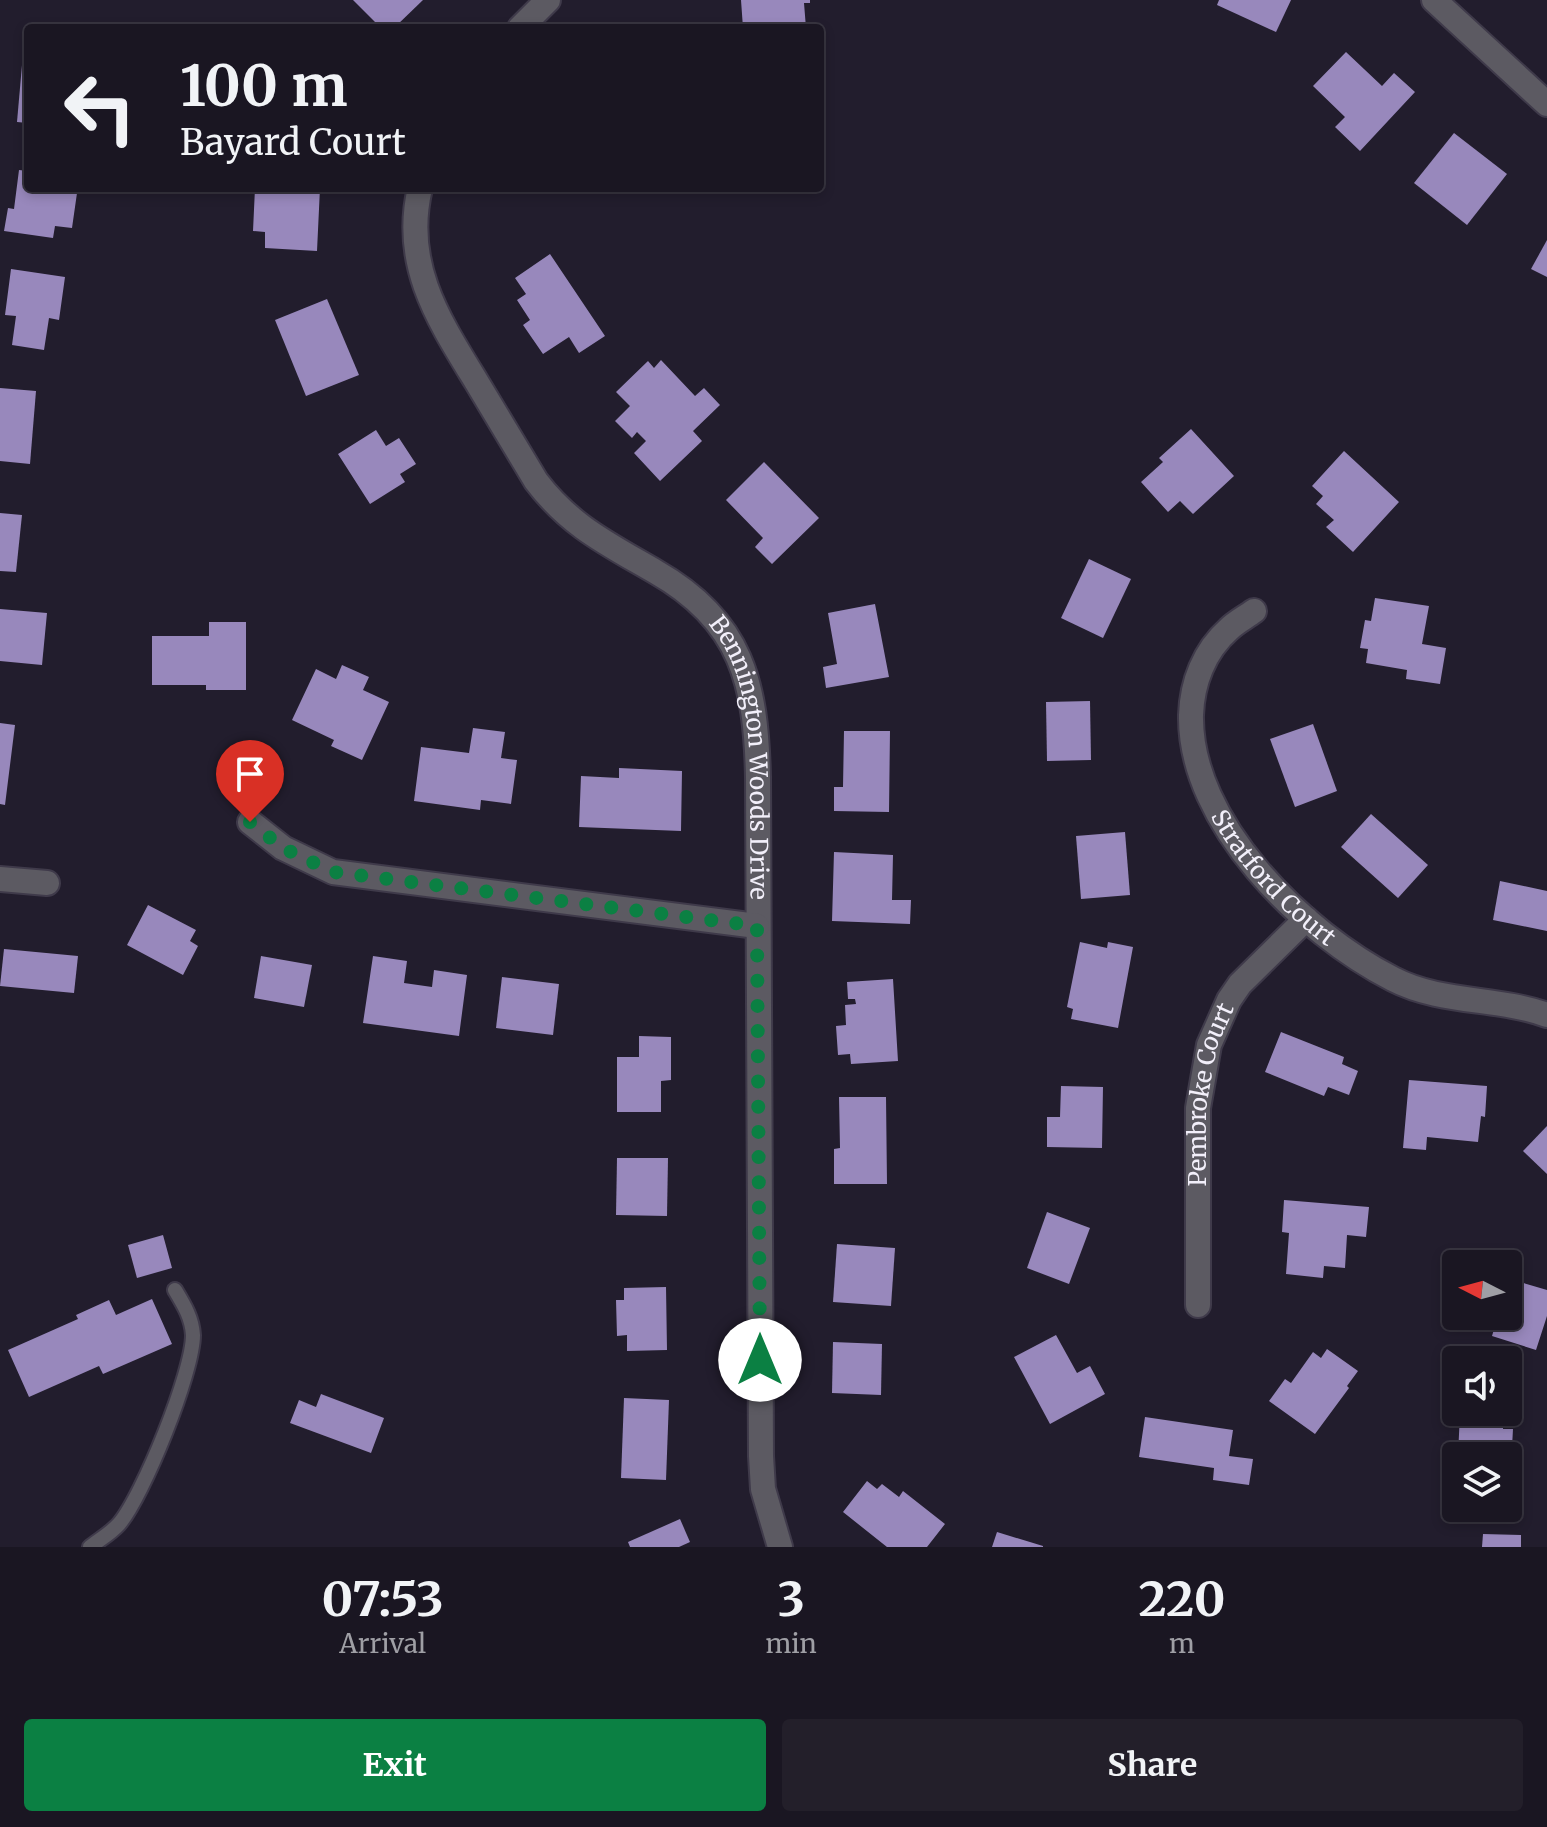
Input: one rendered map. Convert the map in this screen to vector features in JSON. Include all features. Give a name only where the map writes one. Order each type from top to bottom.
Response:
[{"type":"street","points":[[524,24],[548,0]]},
{"type":"street","points":[[1434,0],[1547,104]]},
{"type":"street","name":"Bennington Woods Drive","points":[[419,192],[415,212],[415,245],[431,303],[536,481],[553,504],[598,540],[680,586],[702,604],[728,634],[750,696],[757,742],[761,1456],[765,1501],[780,1547]]},
{"type":"street","name":"Stratford Court","points":[[1254,611],[1229,628],[1216,643],[1199,671],[1191,702],[1193,751],[1199,774],[1218,817],[1248,857],[1306,919],[1361,961],[1405,984],[1436,994],[1547,1015]]},
{"type":"street","points":[[250,822],[283,848],[333,872],[757,926]]},
{"type":"street","points":[[0,879],[47,883]]},
{"type":"street","name":"Pembroke Court","points":[[1198,1305],[1198,1108],[1209,1045],[1229,1000],[1240,984],[1306,919]]},
{"type":"lane","points":[[90,1547],[119,1525],[144,1483],[187,1371],[193,1336],[189,1314],[175,1290]]},
{"type":"building","points":[[353,0],[423,0],[398,24],[377,24]]},
{"type":"building","points":[[741,0],[810,0],[810,3],[804,3],[806,24],[743,24]]},
{"type":"building","points":[[1219,0],[1291,0],[1276,32],[1217,5]]},
{"type":"building","points":[[1346,52],[1382,86],[1394,73],[1415,92],[1360,151],[1335,127],[1345,117],[1313,86]]},
{"type":"building","points":[[22,65],[24,123],[17,122]]},
{"type":"building","points":[[1454,133],[1507,174],[1467,225],[1414,183]]},
{"type":"building","points":[[19,170],[24,171],[24,192],[77,193],[72,228],[55,226],[53,238],[4,231],[8,208],[14,209]]},
{"type":"building","points":[[255,192],[320,192],[317,251],[265,248],[265,232],[253,231]]},
{"type":"building","points":[[1547,240],[1547,277],[1531,269]]},
{"type":"building","points":[[550,254],[605,336],[579,353],[569,337],[543,354],[523,325],[530,320],[517,300],[526,294],[515,278]]},
{"type":"building","points":[[11,269],[65,277],[59,320],[49,318],[44,350],[12,345],[16,316],[5,315]]},
{"type":"building","points":[[327,299],[359,375],[306,396],[275,320]]},
{"type":"building","points":[[661,360],[695,396],[704,388],[720,405],[693,431],[702,441],[660,481],[634,453],[646,441],[637,432],[632,438],[615,421],[630,406],[616,392],[648,361],[654,368]]},
{"type":"building","points":[[0,388],[36,391],[30,464],[0,461]]},
{"type":"building","points":[[1191,429],[1234,476],[1193,514],[1180,501],[1168,512],[1141,482],[1163,462],[1159,458]]},
{"type":"building","points":[[376,430],[386,446],[399,438],[416,464],[400,474],[405,482],[370,504],[338,454]]},
{"type":"building","points":[[1344,451],[1399,502],[1353,552],[1326,527],[1334,520],[1316,504],[1323,496],[1312,486]]},
{"type":"building","points":[[764,462],[819,518],[772,564],[755,547],[763,538],[726,500]]},
{"type":"building","points":[[0,513],[22,515],[16,572],[0,571]]},
{"type":"building","points":[[1089,559],[1131,579],[1103,638],[1061,618]]},
{"type":"building","points":[[1375,598],[1429,606],[1422,644],[1446,648],[1440,684],[1406,679],[1407,670],[1366,663],[1368,649],[1360,648],[1365,620],[1371,621]]},
{"type":"building","points":[[875,604],[889,677],[826,688],[823,667],[837,664],[828,613]]},
{"type":"building","points":[[0,609],[47,613],[42,665],[0,661]]},
{"type":"building","points":[[209,622],[246,622],[246,690],[206,690],[206,685],[152,685],[152,636],[209,636]]},
{"type":"building","points":[[342,665],[369,677],[363,690],[389,702],[362,760],[331,746],[334,740],[292,720],[316,669],[336,679]]},
{"type":"building","points":[[1090,701],[1091,760],[1047,761],[1046,702]]},
{"type":"building","points":[[0,723],[15,725],[5,805],[0,804]]},
{"type":"building","points":[[1313,724],[1337,791],[1295,807],[1270,739]]},
{"type":"building","points":[[473,728],[505,732],[501,758],[517,760],[511,804],[481,800],[480,810],[414,801],[421,747],[469,753]]},
{"type":"building","points":[[844,731],[890,731],[889,812],[834,811],[834,787],[843,787]]},
{"type":"building","points":[[619,768],[682,771],[681,831],[579,827],[581,776],[619,778]]},
{"type":"building","points":[[1371,814],[1428,865],[1398,898],[1341,847]]},
{"type":"building","points":[[1125,832],[1130,895],[1081,899],[1076,836]]},
{"type":"building","points":[[834,852],[893,855],[892,900],[911,900],[910,924],[832,921]]},
{"type":"building","points":[[1500,881],[1547,891],[1547,931],[1493,920]]},
{"type":"building","points":[[148,905],[196,930],[190,941],[198,946],[183,975],[127,945]]},
{"type":"building","points":[[1080,942],[1107,948],[1108,942],[1133,947],[1118,1028],[1071,1019],[1073,1009],[1067,1007]]},
{"type":"building","points":[[4,949],[78,956],[74,993],[0,986]]},
{"type":"building","points":[[261,956],[312,965],[304,1007],[254,998]]},
{"type":"building","points":[[373,956],[407,961],[404,983],[432,987],[434,970],[467,975],[459,1036],[363,1023]]},
{"type":"building","points":[[502,977],[559,984],[553,1035],[496,1028]]},
{"type":"building","points":[[893,979],[898,1061],[851,1064],[850,1054],[838,1055],[836,1026],[846,1025],[845,1005],[856,1004],[855,999],[848,999],[847,982]]},
{"type":"building","points":[[1281,1032],[1344,1057],[1342,1064],[1358,1071],[1349,1095],[1328,1087],[1324,1096],[1265,1072]]},
{"type":"building","points":[[639,1036],[671,1037],[671,1080],[661,1081],[661,1112],[617,1112],[617,1057],[639,1057]]},
{"type":"building","points":[[1409,1080],[1487,1086],[1485,1117],[1481,1116],[1478,1142],[1427,1137],[1426,1150],[1403,1148]]},
{"type":"building","points":[[1061,1086],[1103,1087],[1102,1148],[1047,1147],[1047,1117],[1060,1117]]},
{"type":"building","points":[[839,1097],[886,1097],[887,1184],[834,1184],[834,1149],[840,1148]]},
{"type":"building","points":[[1547,1126],[1547,1174],[1523,1151]]},
{"type":"building","points":[[617,1158],[668,1158],[667,1216],[616,1215]]},
{"type":"building","points":[[1284,1200],[1369,1207],[1366,1237],[1347,1235],[1345,1268],[1324,1266],[1323,1278],[1286,1274],[1289,1233],[1282,1232]]},
{"type":"building","points":[[1047,1212],[1090,1228],[1069,1284],[1027,1268]]},
{"type":"building","points":[[163,1235],[172,1268],[137,1278],[128,1245]]},
{"type":"building","points":[[837,1244],[895,1248],[891,1306],[833,1302]]},
{"type":"building","points":[[1522,1283],[1547,1290],[1547,1316],[1536,1350],[1492,1336],[1494,1330],[1522,1330]]},
{"type":"building","points":[[666,1287],[667,1350],[627,1351],[627,1335],[617,1336],[616,1300],[624,1300],[624,1288]]},
{"type":"building","points":[[152,1299],[172,1344],[103,1374],[99,1366],[29,1397],[8,1350],[78,1319],[76,1315],[109,1300],[116,1315]]},
{"type":"building","points":[[1056,1335],[1077,1373],[1090,1366],[1105,1394],[1050,1424],[1014,1357]]},
{"type":"building","points":[[833,1342],[882,1344],[881,1395],[832,1393]]},
{"type":"building","points":[[1327,1349],[1358,1371],[1315,1434],[1269,1401],[1285,1379],[1291,1383],[1313,1352],[1321,1358]]},
{"type":"building","points":[[321,1394],[384,1418],[371,1453],[290,1423],[299,1400],[316,1407]]},
{"type":"building","points":[[624,1398],[669,1400],[666,1480],[621,1478]]},
{"type":"building","points":[[1145,1417],[1233,1430],[1229,1456],[1253,1459],[1249,1485],[1213,1480],[1214,1468],[1139,1457]]},
{"type":"building","points":[[1459,1426],[1503,1426],[1503,1429],[1513,1429],[1512,1442],[1459,1442]]},
{"type":"building","points":[[867,1481],[877,1489],[882,1484],[899,1497],[903,1491],[945,1524],[927,1547],[887,1547],[843,1512]]},
{"type":"building","points":[[680,1519],[690,1542],[679,1547],[630,1547],[628,1542]]},
{"type":"building","points":[[997,1532],[1043,1546],[1043,1547],[992,1547]]},
{"type":"building","points":[[1483,1534],[1521,1535],[1521,1547],[1482,1547]]},
{"type":"route","points":[[250,822],[283,848],[333,872],[757,926],[760,1360]]}]
